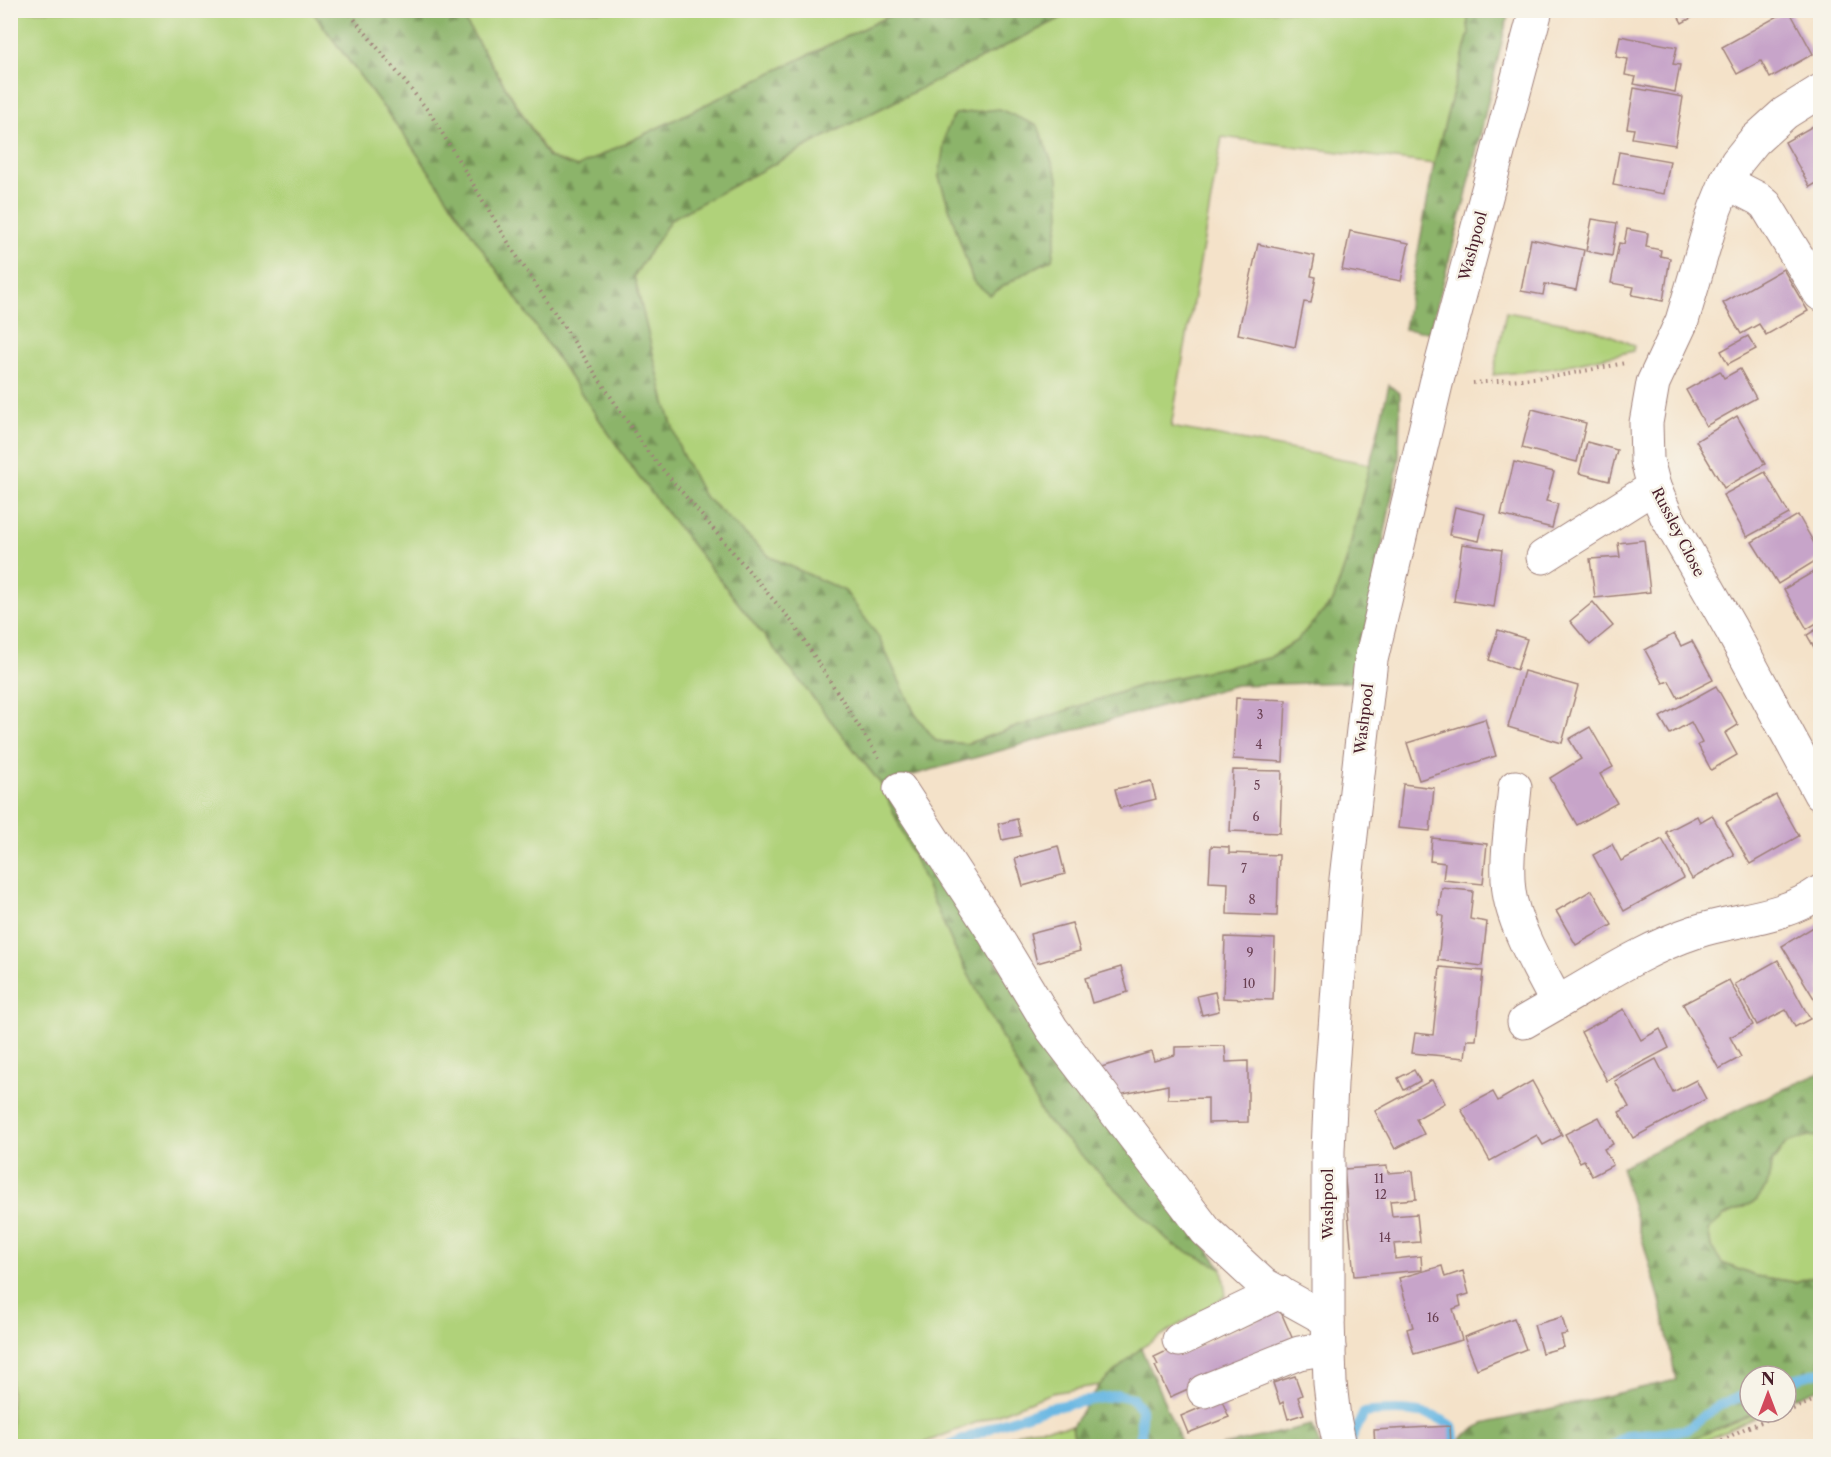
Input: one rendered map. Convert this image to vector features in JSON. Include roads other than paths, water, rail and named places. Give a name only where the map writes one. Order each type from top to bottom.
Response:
[{"type":"street","name":"Washpool","points":[[1340,1446],[1330,1383],[1328,1334],[1328,1151],[1331,1083],[1353,803],[1371,660],[1436,384],[1536,10]]},
{"type":"street","name":"Russley Close","points":[[1821,91],[1785,113],[1754,141],[1737,162],[1726,182],[1715,209],[1682,321],[1653,383],[1646,423],[1647,460],[1653,487],[1666,515],[1821,794]]},
{"type":"street","points":[[1726,182],[1759,199],[1766,206],[1821,294]]},
{"type":"street","points":[[1543,556],[1653,487]]},
{"type":"street","points":[[1515,787],[1508,878],[1510,900],[1518,925],[1557,1003]]},
{"type":"street","points":[[900,789],[1052,1029],[1206,1231],[1263,1284],[1279,1292],[1328,1334],[1292,1355],[1204,1391]]},
{"type":"street","points":[[1524,1022],[1652,950],[1695,932],[1794,908],[1821,892]]},
{"type":"street","points":[[1179,1340],[1279,1292]]},
{"type":"waterway","points":[[1798,1378],[1820,1372]]},
{"type":"waterway","points":[[949,1446],[1000,1424],[1048,1408],[1118,1395],[1132,1398],[1141,1409],[1141,1446]]},
{"type":"waterway","points":[[1611,1446],[1628,1435],[1687,1430],[1720,1405],[1738,1398]]},
{"type":"waterway","points":[[1349,1444],[1364,1413],[1398,1411],[1432,1416],[1452,1426],[1456,1446]]}]
